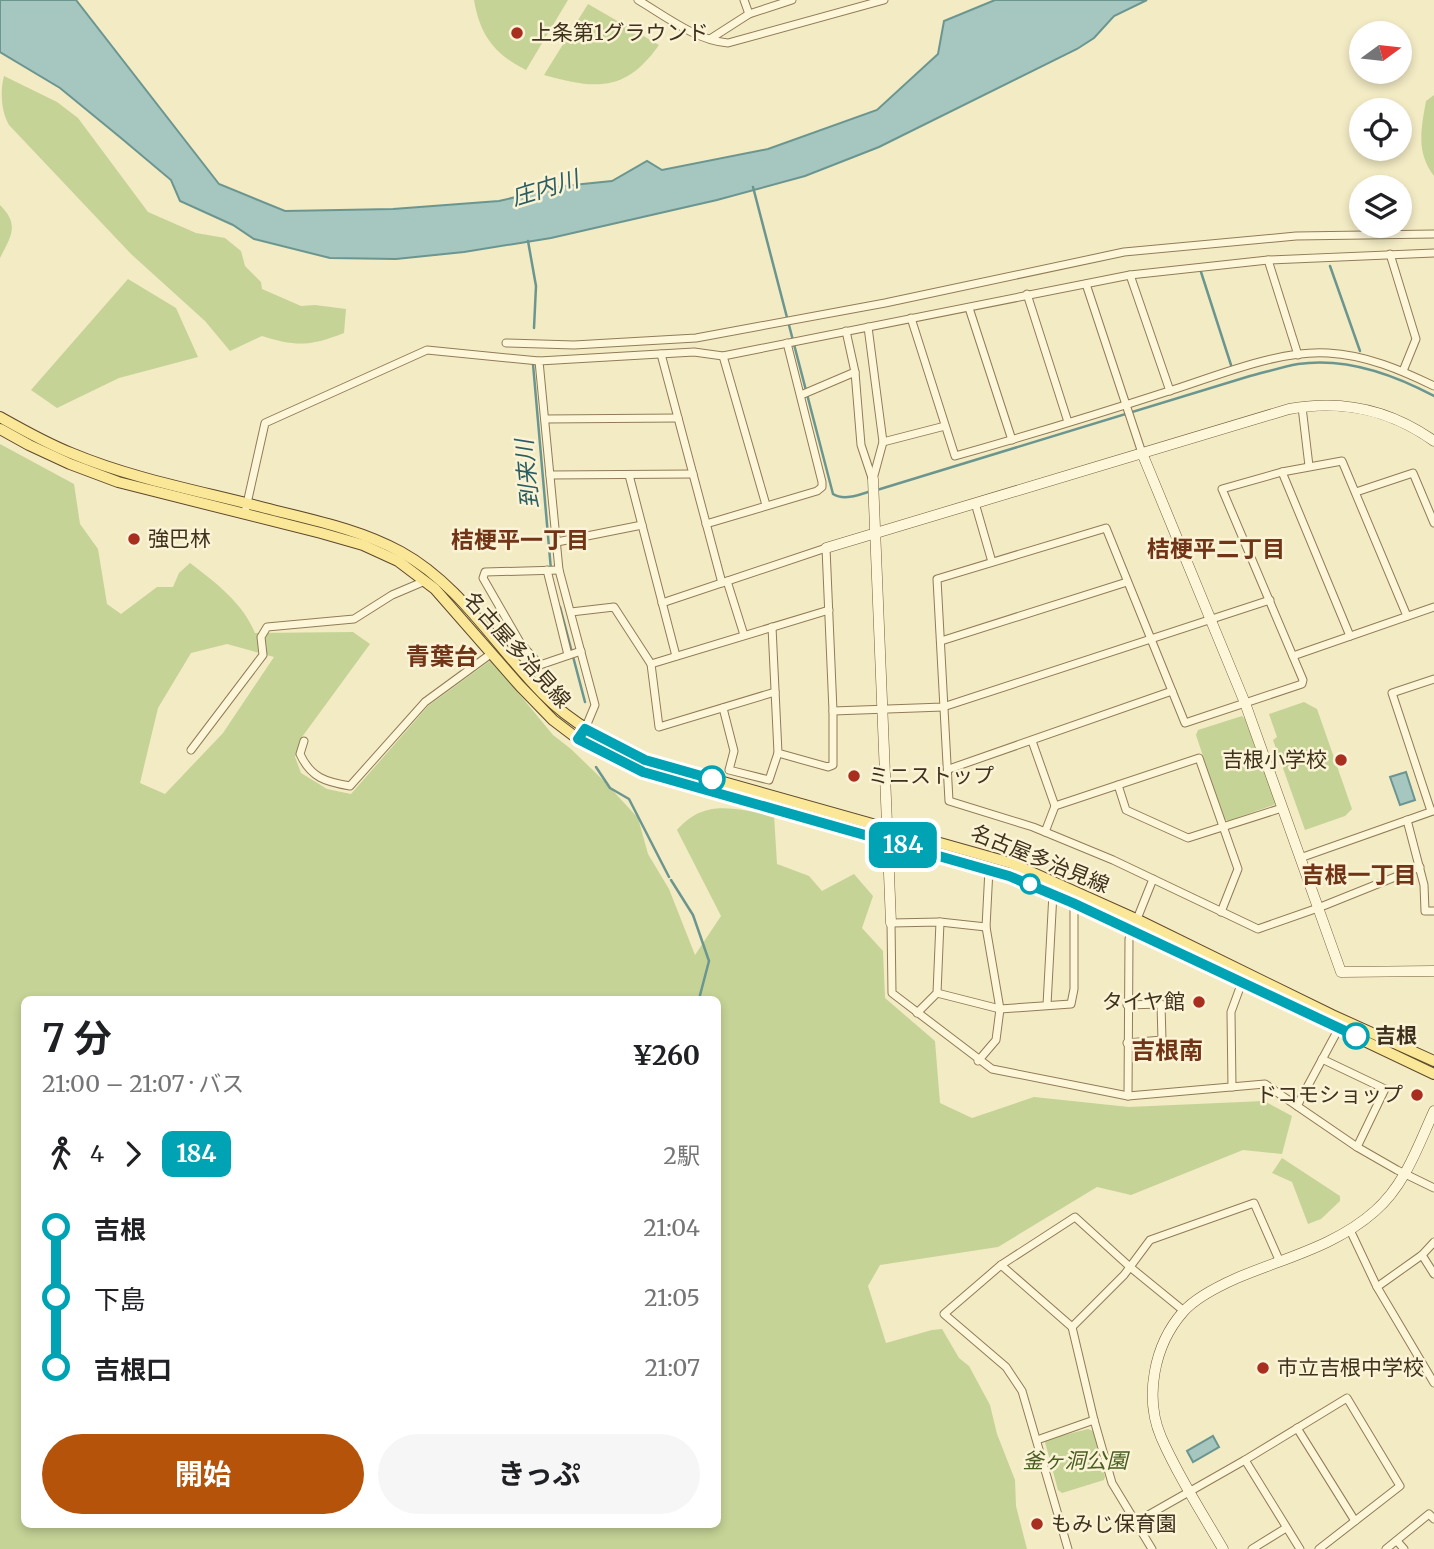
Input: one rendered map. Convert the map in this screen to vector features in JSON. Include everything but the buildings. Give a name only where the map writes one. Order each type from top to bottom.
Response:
[{"type":"main road","name":"名古屋多治見線","points":[[0,417],[71,453],[104,465],[363,545],[398,561],[435,589],[553,720],[578,739],[643,772],[989,869],[1133,925],[1434,1061]]},
{"type":"main road","name":"名古屋多治見線","points":[[0,429],[69,464],[118,482],[334,525],[376,539],[404,553],[441,580],[536,687],[563,713],[611,744],[660,765],[1011,863],[1242,982],[1434,1074]]},
{"type":"street","points":[[638,0],[718,43],[728,43],[884,0]]},
{"type":"street","points":[[744,0],[749,14]]},
{"type":"street","points":[[710,39],[749,14],[788,0]]},
{"type":"street","points":[[506,344],[554,345],[696,338],[1125,252],[1296,236],[1434,234]]},
{"type":"street","points":[[246,509],[265,423],[427,350],[539,361],[694,352],[723,356],[1130,275],[1268,260],[1434,253]]},
{"type":"street","points":[[1390,254],[1416,339],[1402,371]]},
{"type":"street","points":[[1268,260],[1298,355]]},
{"type":"street","points":[[1130,275],[1170,391]]},
{"type":"street","points":[[1086,284],[1142,453],[1245,703],[1341,972],[1434,971]]},
{"type":"street","points":[[1027,294],[1068,422]]},
{"type":"street","points":[[969,308],[1012,440]]},
{"type":"street","points":[[911,318],[955,456],[1235,370],[1298,355],[1349,354],[1402,371],[1434,386]]},
{"type":"street","points":[[868,327],[883,442],[873,487]]},
{"type":"street","points":[[846,331],[855,372],[861,445],[873,487],[892,993],[978,1061],[992,1069],[1128,1096],[1265,1084],[1357,1146],[1434,1188]]},
{"type":"street","points":[[706,524],[822,488],[788,343]]},
{"type":"street","points":[[661,354],[706,524],[744,635]]},
{"type":"street","points":[[723,356],[766,505]]},
{"type":"street","points":[[539,361],[557,542],[552,570],[573,653],[595,705],[578,739]]},
{"type":"street","points":[[801,395],[855,372]]},
{"type":"street","points":[[662,603],[875,532],[1302,407],[1348,405],[1393,418],[1433,439]]},
{"type":"street","points":[[1302,407],[1309,466]]},
{"type":"street","points":[[545,419],[678,418]]},
{"type":"street","points":[[883,442],[945,426]]},
{"type":"street","points":[[1407,616],[1342,461],[1282,472],[1222,489],[1303,680],[1302,684],[1185,723],[1106,528],[937,579],[949,801],[1045,832],[1113,860],[1258,929],[1420,867]]},
{"type":"street","points":[[1282,472],[1350,636]]},
{"type":"street","points":[[1356,492],[1413,473],[1434,523]]},
{"type":"street","points":[[550,475],[693,474]]},
{"type":"street","points":[[629,475],[676,656]]},
{"type":"street","points":[[975,503],[992,562]]},
{"type":"street","points":[[557,542],[642,525]]},
{"type":"street","points":[[778,753],[828,767],[833,765],[826,548]]},
{"type":"street","points":[[552,570],[571,612],[573,653]]},
{"type":"street","points":[[552,570],[485,572],[482,578],[521,644],[540,665],[573,653]]},
{"type":"street","points":[[191,750],[263,655],[261,637],[267,627],[354,619],[392,595],[425,581]]},
{"type":"street","points":[[941,641],[1127,582]]},
{"type":"street","points":[[833,711],[943,707],[1270,600]]},
{"type":"street","points":[[571,612],[614,607],[651,664],[659,727],[775,692]]},
{"type":"street","points":[[1293,656],[1434,607]]},
{"type":"street","points":[[651,664],[829,610]]},
{"type":"street","points":[[723,708],[734,751],[729,770],[769,780],[778,753],[772,627]]},
{"type":"street","points":[[304,741],[300,754],[306,769],[328,782],[350,786],[425,702],[492,653]]},
{"type":"street","points":[[1300,858],[1432,811],[1392,694],[1434,679]]},
{"type":"street","points":[[949,769],[1172,691]]},
{"type":"street","points":[[1032,741],[1055,806],[1045,832]]},
{"type":"street","points":[[1055,806],[1199,758],[1238,869],[1221,912]]},
{"type":"street","points":[[1118,785],[1126,810],[1188,838],[1282,808]]},
{"type":"street","points":[[1407,820],[1424,885],[1425,911],[1434,911]]},
{"type":"street","points":[[978,1061],[996,1040],[1000,1009],[986,927],[989,869]]},
{"type":"street","points":[[1128,1096],[1129,939],[1153,879]]},
{"type":"street","points":[[1047,1005],[1053,893]]},
{"type":"street","points":[[937,993],[1000,1009],[1072,1004],[1073,903]]},
{"type":"street","points":[[891,923],[940,922],[986,927]]},
{"type":"street","points":[[917,1013],[937,993],[940,922]]},
{"type":"street","points":[[1232,1087],[1231,1012],[1242,982]]},
{"type":"street","points":[[1127,1005],[1161,1004],[1162,1040],[1127,1043]]},
{"type":"street","points":[[1297,1106],[1339,1028]]},
{"type":"street","points":[[1322,1059],[1385,1089],[1357,1146]]},
{"type":"street","points":[[1223,1549],[1160,1435],[1153,1403],[1154,1368],[1167,1334],[1184,1311],[1205,1295],[1235,1279],[1350,1230],[1377,1210],[1405,1174],[1434,1111]]},
{"type":"street","points":[[1072,1327],[1124,1275],[1150,1240],[1254,1203],[1280,1262]]},
{"type":"street","points":[[1068,1549],[1022,1391],[1011,1374],[944,1314],[1001,1265],[1075,1217],[1184,1311]]},
{"type":"street","points":[[1350,1230],[1377,1287],[1434,1383]]},
{"type":"street","points":[[1377,1287],[1422,1255],[1434,1242]]},
{"type":"street","points":[[1422,1255],[1434,1274]]},
{"type":"street","points":[[1001,1265],[1072,1327],[1112,1483],[1152,1549]]},
{"type":"street","points":[[1136,1522],[1347,1398],[1400,1486],[1319,1549]]},
{"type":"street","points":[[1037,1440],[1094,1420]]},
{"type":"street","points":[[1297,1427],[1355,1521]]},
{"type":"street","points":[[1245,1460],[1300,1549]]},
{"type":"street","points":[[1386,1549],[1429,1514],[1434,1519]]},
{"type":"street","points":[[1252,1549],[1286,1528]]},
{"type":"street","points":[[1397,1541],[1404,1549]]},
{"type":"green space","name":"上条第1グラウンド","points":[[474,0],[568,0],[526,70],[505,57],[490,42],[480,23]]},
{"type":"green space","points":[[588,4],[659,45],[634,72],[608,83],[579,83],[544,75]]},
{"type":"green space","points":[[4,76],[57,102],[78,118],[148,212],[196,233],[225,238],[241,251],[245,266],[261,282],[262,289],[301,306],[346,309],[344,333],[303,344],[262,336],[230,351],[205,321],[131,254],[9,125],[2,101]]},
{"type":"green space","points":[[1434,95],[1434,176],[1424,158],[1421,140],[1426,101]]},
{"type":"green space","points":[[0,205],[10,219],[12,231],[0,258]]},
{"type":"green space","points":[[128,279],[176,308],[198,357],[119,378],[57,408],[31,390]]},
{"type":"green space","points":[[0,444],[74,484],[80,524],[98,549],[107,604],[121,614],[157,587],[173,587],[179,573],[190,563],[236,603],[255,633],[353,632],[370,644],[302,737],[295,757],[301,773],[327,789],[351,794],[428,706],[491,660],[553,735],[604,781],[638,818],[648,854],[669,889],[695,955],[721,916],[677,830],[699,813],[722,808],[774,815],[777,864],[809,876],[822,891],[854,874],[873,896],[862,928],[883,951],[885,998],[935,1041],[940,1103],[972,1118],[1034,1097],[1129,1107],[1264,1101],[1292,1116],[1282,1154],[1243,1150],[1131,1195],[1097,1187],[998,1247],[880,1265],[868,1286],[886,1343],[942,1329],[959,1358],[969,1366],[990,1405],[997,1434],[1015,1480],[1016,1506],[1027,1549],[0,1549]],"holes":[[[227,644],[274,657],[223,733],[165,794],[140,783],[158,708],[191,653]]]},
{"type":"green space","points":[[1304,702],[1317,709],[1352,809],[1345,816],[1305,830],[1273,740],[1277,737],[1269,714]]},
{"type":"green space","points":[[1242,716],[1276,804],[1228,821],[1224,819],[1196,735],[1198,730]]},
{"type":"green space","points":[[1282,1158],[1340,1196],[1340,1201],[1321,1219],[1308,1224],[1292,1182],[1272,1173]]},
{"type":"green space","name":"釜ヶ洞公園","points":[[1088,1429],[1093,1431],[1104,1480],[1062,1493],[1058,1490],[1045,1442]]},
{"type":"water","points":[[0,0],[76,0],[219,184],[285,211],[393,209],[499,201],[563,186],[612,181],[647,161],[662,170],[768,149],[877,110],[938,54],[944,21],[995,0],[1147,0],[1114,16],[1094,38],[1077,49],[879,147],[805,176],[717,200],[551,238],[464,252],[396,259],[330,258],[254,239],[233,225],[180,201],[171,180],[121,138],[60,88],[0,52]]},
{"type":"water","points":[[1406,772],[1415,800],[1400,805],[1390,777]]},
{"type":"water","points":[[1213,1436],[1219,1447],[1193,1462],[1187,1451]]},
{"type":"waterway","points":[[753,187],[833,494],[847,497],[871,491]]},
{"type":"waterway","name":"到来川","points":[[528,241],[536,286],[534,328]]},
{"type":"waterway","points":[[1330,266],[1360,351]]},
{"type":"waterway","points":[[1201,272],[1231,365]]},
{"type":"waterway","points":[[877,490],[1250,376],[1298,364],[1316,362],[1351,365],[1385,374],[1434,396]]},
{"type":"waterway","name":"到来川","points":[[533,364],[551,570]]},
{"type":"waterway","name":"到来川","points":[[560,607],[585,702]]},
{"type":"waterway","points":[[596,767],[610,788],[629,799],[669,877]]},
{"type":"waterway","points":[[671,880],[693,915],[709,961],[700,996]]},
{"type":"bus line","name":"184","points":[[712,779],[645,760],[585,729],[578,739],[643,772],[1009,876],[1073,903],[1356,1036]]},
{"type":"place","name":"上条第1グラウンド","points":[[517,33]]},
{"type":"place","name":"強巴林","points":[[134,539]]},
{"type":"place","name":"吉根小学校","points":[[1341,760]]},
{"type":"place","name":"ミニストップ","points":[[854,776]]},
{"type":"place","name":"タイヤ館","points":[[1199,1002]]},
{"type":"place","name":"吉根","points":[[1356,1036]]},
{"type":"place","name":"ドコモショップ","points":[[1417,1095]]},
{"type":"place","name":"市立吉根中学校","points":[[1263,1368]]},
{"type":"place","name":"もみじ保育園","points":[[1037,1524]]},
{"type":"district","name":"桔梗平一丁目","points":[[520,540]]},
{"type":"district","name":"桔梗平二丁目","points":[[1216,549]]},
{"type":"district","name":"青葉台","points":[[442,657]]},
{"type":"district","name":"吉根一丁目","points":[[1359,875]]},
{"type":"district","name":"吉根南","points":[[1167,1051]]},
{"type":"water label","name":"庄内川","points":[[545,188]]}]
